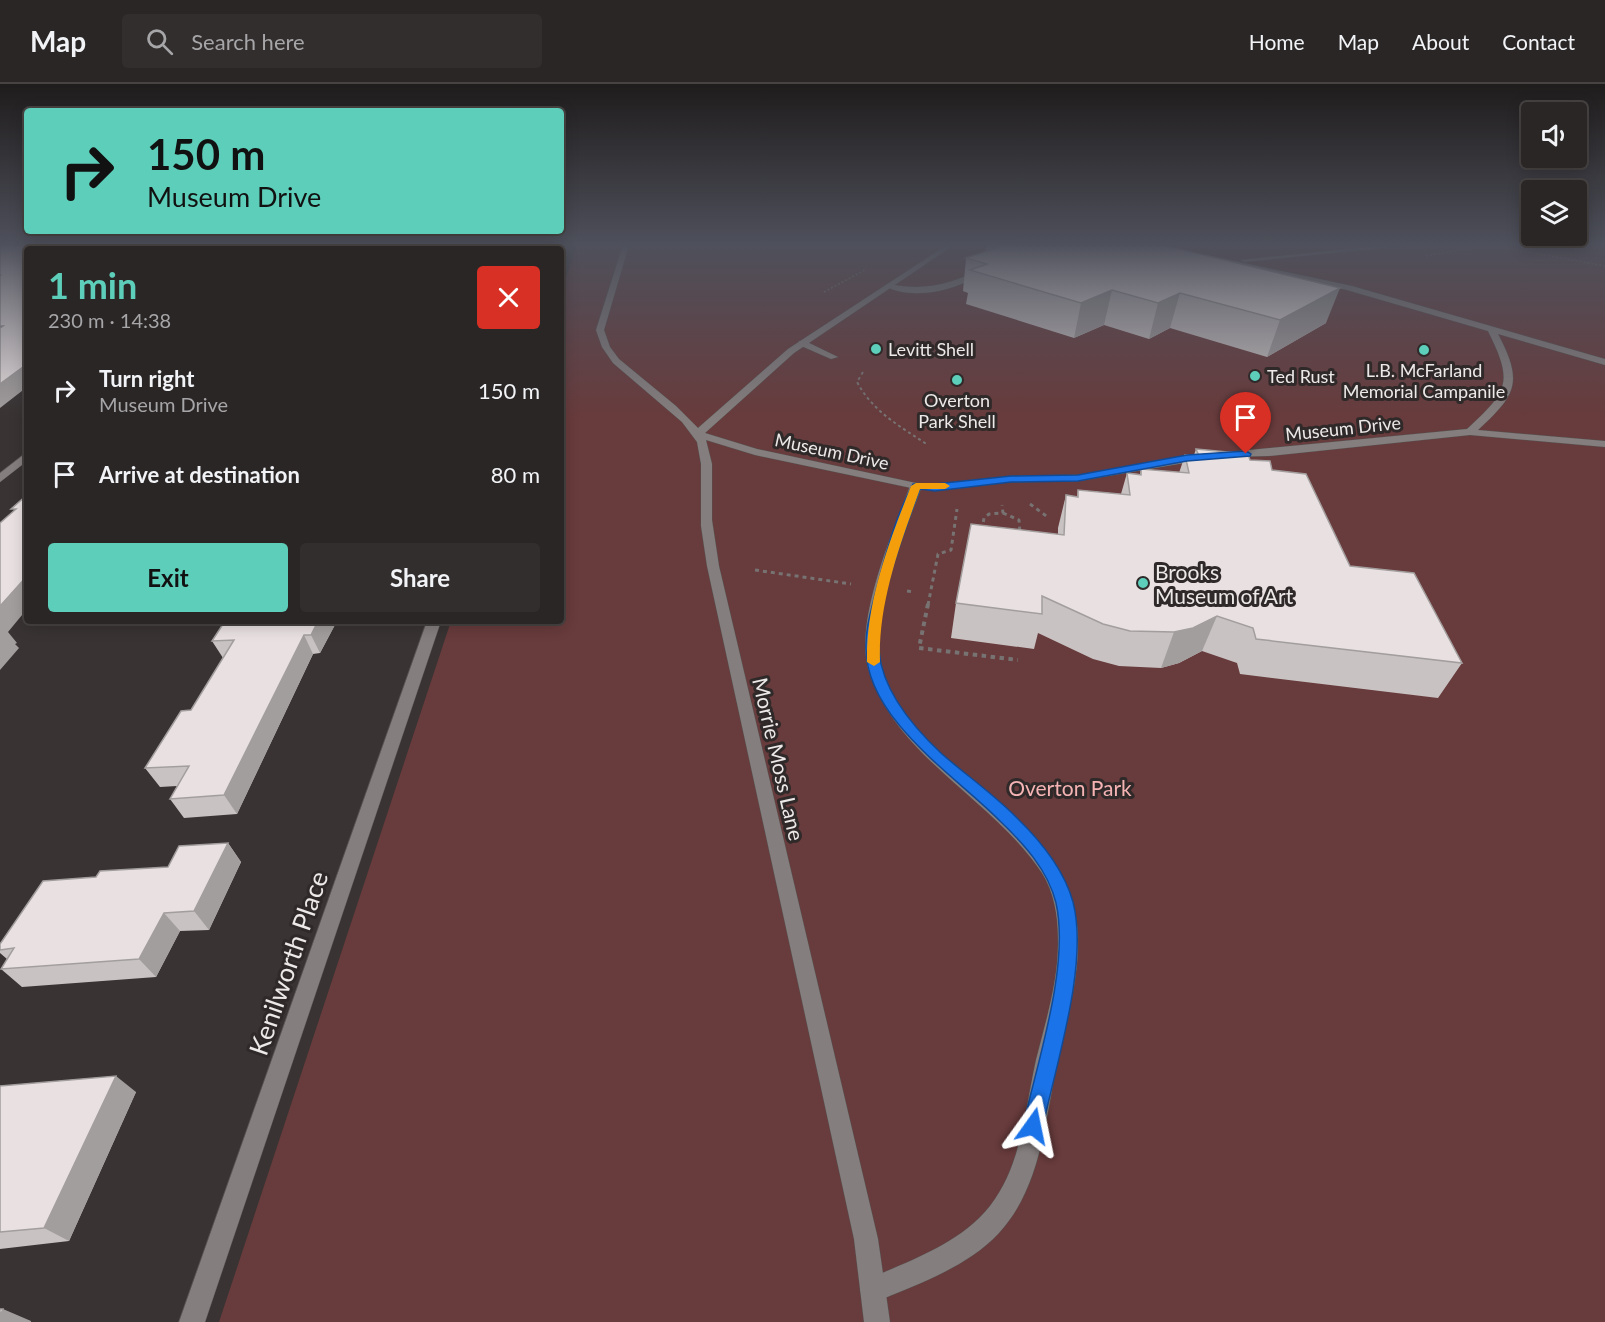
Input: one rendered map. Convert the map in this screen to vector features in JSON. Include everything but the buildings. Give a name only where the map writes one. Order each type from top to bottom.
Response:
[{"type":"street","points":[[608,303],[600,330],[606,346],[620,364],[698,434],[802,343],[863,303]]},
{"type":"street","points":[[1401,303],[1605,362]]},
{"type":"street","points":[[1470,432],[1508,392],[1511,375],[1507,358],[1491,328]]},
{"type":"street","points":[[802,343],[834,357]]},
{"type":"street","name":"Museum Drive","points":[[698,434],[755,452],[935,488],[1011,479],[1078,478],[1187,458],[1269,453],[1470,432],[1605,444]]},
{"type":"street","name":"Morrie Moss Lane","points":[[698,434],[705,458],[706,521],[712,566],[864,1227],[877,1322]]},
{"type":"street","points":[[0,479],[24,458]]},
{"type":"street","points":[[873,1290],[977,1239],[1000,1214],[1015,1189],[1028,1147],[1065,981],[1068,938],[1064,902],[1050,871],[1031,842],[997,807],[936,756],[900,715],[882,687],[875,668],[873,630],[891,552],[916,486]]},
{"type":"street","name":"Kenilworth Place","points":[[192,1322],[433,624]]},
{"type":"path","points":[[864,372],[857,382],[862,394],[879,411],[928,445]]},
{"type":"path","points":[[1002,498],[1003,513]]},
{"type":"path","points":[[1023,502],[1031,504],[1050,518]]},
{"type":"path","points":[[962,506],[957,510],[951,550],[938,554],[919,648],[1018,660]]},
{"type":"path","points":[[982,536],[984,518],[989,514],[1003,513],[1019,520],[1020,537]]},
{"type":"path","points":[[755,570],[851,584]]},
{"type":"green space","name":"Overton Park","points":[[564,303],[1605,303],[1605,1322],[219,1322],[450,624],[564,624]]},
{"type":"slow traffic","points":[[874,662],[873,630],[891,552],[916,486],[935,488],[945,486]]},
{"type":"place","name":"Levitt Shell","points":[[876,349]]},
{"type":"place","name":"L.B. McFarland Memorial Campanile","points":[[1424,350]]},
{"type":"place","name":"Ted Rust","points":[[1255,376]]},
{"type":"place","name":"Overton Park Shell","points":[[957,380]]},
{"type":"place","name":"Brooks Museum of Art","points":[[1143,583]]},
{"type":"route","points":[[1033,1126],[1065,981],[1068,938],[1064,902],[1050,871],[1031,842],[997,807],[936,756],[900,715],[882,687],[872,652],[873,630],[891,552],[916,486],[935,488],[1011,479],[1078,478],[1187,458],[1246,454]]}]
